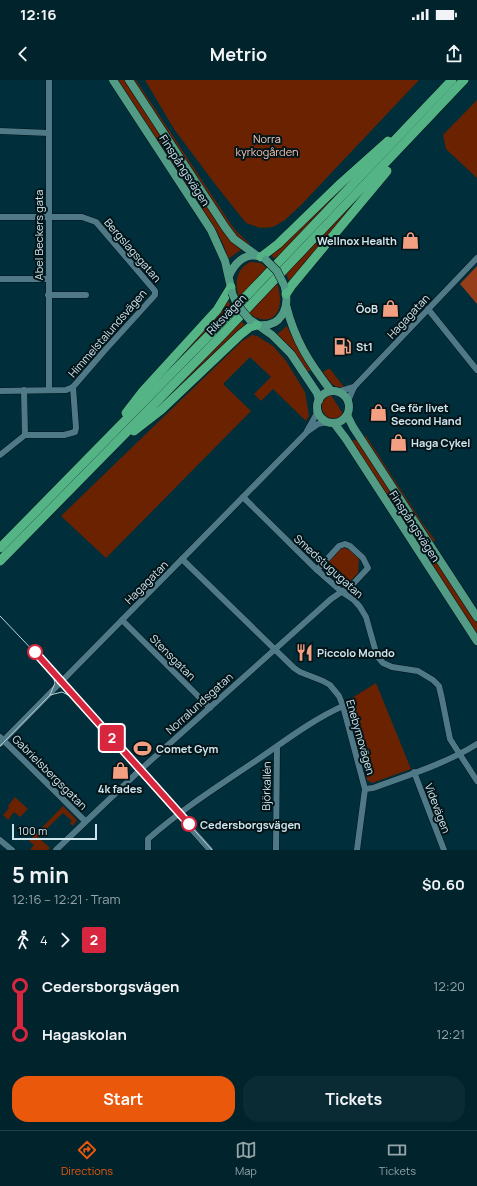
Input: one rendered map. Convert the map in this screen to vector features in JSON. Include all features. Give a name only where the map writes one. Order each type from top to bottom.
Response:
[{"type":"highway","name":"Riksvägen","points":[[0,548],[290,251],[452,80]]},
{"type":"highway","name":"Riksvägen","points":[[0,561],[222,336],[464,80]]},
{"type":"highway","points":[[286,290],[292,285],[441,105]]},
{"type":"highway","points":[[261,258],[278,244],[346,178],[423,112]]},
{"type":"highway","points":[[110,437],[143,391],[217,310],[231,290]]},
{"type":"highway","points":[[112,447],[161,410],[250,327],[253,322]]},
{"type":"main road","name":"Finspångsvägen","points":[[113,80],[211,230],[220,247],[229,276]]},
{"type":"main road","name":"Finspångsvägen","points":[[128,80],[224,227],[234,239],[261,258]]},
{"type":"main road","points":[[246,257],[261,258],[277,271],[286,290],[286,305],[293,329],[300,344],[318,372],[334,391],[346,396],[349,410],[347,415],[338,422],[331,422],[322,419],[319,414],[317,393],[292,354],[285,346],[241,311],[235,301],[231,290],[229,276],[233,268],[239,260],[246,257]]},
{"type":"main road","points":[[253,322],[264,326],[277,321],[282,315],[286,305]]},
{"type":"main road","points":[[318,403],[321,396],[334,391]]},
{"type":"main road","name":"Finspångsvägen","points":[[347,415],[353,427],[477,617]]},
{"type":"main road","name":"Finspångsvägen","points":[[331,422],[346,439],[477,641]]},
{"type":"street","name":"Abel Beckers gata","points":[[48,390],[49,80]]},
{"type":"street","points":[[0,131],[49,132]]},
{"type":"street","name":"Bergslagsgatan","points":[[0,217],[82,217],[96,222],[155,291]]},
{"type":"street","name":"Hagagatan","points":[[348,401],[354,387],[477,258]]},
{"type":"street","points":[[0,279],[48,279]]},
{"type":"street","name":"Himmelstalundsvägen","points":[[74,387],[104,350],[154,295],[155,291]]},
{"type":"street","points":[[48,295],[86,294]]},
{"type":"street","points":[[428,309],[477,370]]},
{"type":"street","points":[[0,391],[66,390],[74,387],[76,428],[75,432],[71,434],[25,435],[0,455]]},
{"type":"street","points":[[334,391],[354,387]]},
{"type":"street","points":[[24,390],[25,435]]},
{"type":"street","name":"Hagagatan","points":[[305,434],[316,415],[318,403]]},
{"type":"street","name":"Hagagatan","points":[[1,740],[61,682],[305,434],[318,424],[331,422]]},
{"type":"street","name":"Smedstugugatan","points":[[243,497],[316,570],[354,600],[360,607],[366,617],[377,656],[383,663],[392,667],[418,671],[433,680],[438,686],[450,739],[477,781]]},
{"type":"street","name":"Norralundsgatan","points":[[56,850],[139,770],[332,599],[353,584],[368,568],[363,558],[350,546],[345,544],[339,546],[316,570]]},
{"type":"street","name":"Enebymovägen","points":[[182,560],[300,672],[324,681],[330,685],[339,696],[365,788],[357,850]]},
{"type":"street","name":"Stensgatan","points":[[122,620],[210,708]]},
{"type":"street","points":[[61,682],[210,850]]},
{"type":"street","points":[[148,850],[148,839],[178,814],[277,747],[326,715],[343,706]]},
{"type":"street","name":"Gabrielsbergsgatan","points":[[1,740],[85,821]]},
{"type":"street","points":[[365,788],[373,788],[461,755],[477,744]]},
{"type":"street","name":"Björkallén","points":[[276,850],[277,747]]},
{"type":"street","name":"Videvägen","points":[[414,772],[444,850]]},
{"type":"street","points":[[0,840],[12,850]]},
{"type":"green space","points":[[118,80],[126,80],[242,249],[228,259],[224,246],[216,230]]},
{"type":"green space","points":[[134,80],[136,80],[230,223],[250,244],[249,245],[240,239],[225,221]]},
{"type":"green space","name":"Norra kyrkogården","points":[[145,80],[419,80],[302,204],[285,220],[273,227],[260,228],[246,223],[215,184],[174,129]]},
{"type":"green space","points":[[477,100],[477,178],[446,149],[443,135]]},
{"type":"green space","points":[[376,155],[277,261],[271,255]]},
{"type":"green space","points":[[388,167],[290,282],[286,274]]},
{"type":"green space","points":[[250,262],[261,263],[269,270],[240,300],[237,289],[237,278],[241,269]]},
{"type":"green space","points":[[277,283],[280,302],[277,313],[270,319],[266,320],[257,318],[249,313]]},
{"type":"green space","points":[[228,300],[232,308],[135,403]]},
{"type":"green space","points":[[241,321],[246,326],[149,417],[148,415]]},
{"type":"green space","points":[[287,326],[314,371],[306,371],[289,346],[275,336]]},
{"type":"green space","points":[[252,335],[257,336],[273,346],[286,361],[305,392],[309,416],[306,421],[273,389],[261,401],[254,394],[271,377],[250,357],[223,384],[251,411],[106,558],[61,516],[242,341]]},
{"type":"green space","points":[[330,369],[344,387],[337,387],[329,381],[323,372]]},
{"type":"green space","points":[[331,395],[343,414],[337,418],[327,417],[322,408],[322,403]]},
{"type":"green space","points":[[366,436],[435,540],[433,542],[375,453],[363,439]]},
{"type":"green space","points":[[351,440],[359,441],[427,546],[422,550]]},
{"type":"green space","points":[[345,548],[351,550],[359,559],[358,573],[348,584],[343,583],[328,570],[328,560],[340,549]]},
{"type":"green space","points":[[429,549],[477,623],[477,635],[424,553]]},
{"type":"green space","points":[[376,683],[411,769],[372,783],[367,780],[347,701]]},
{"type":"green space","points":[[15,797],[28,809],[20,817],[14,812],[8,820],[3,815]]},
{"type":"green space","points":[[63,806],[77,820],[73,826],[70,823],[72,821],[63,813],[38,837],[50,848],[48,850],[30,850],[34,845],[29,841]]},
{"type":"shaded area","points":[[477,266],[477,304],[460,284]]},
{"type":"tram line","points":[[0,616],[62,681],[212,850]]},
{"type":"tram line","name":"2","points":[[35,652],[189,824]]},
{"type":"tram line","points":[[0,746],[50,695],[55,683],[52,672]]},
{"type":"tram line","points":[[50,695],[62,692],[72,697]]},
{"type":"place","name":"Wellnox Health","points":[[410,240]]},
{"type":"place","name":"ÖoB","points":[[391,308]]},
{"type":"place","name":"St1","points":[[343,346]]},
{"type":"place","name":"Ge för livet Second Hand","points":[[378,413]]},
{"type":"place","name":"Haga Cykel","points":[[398,442]]},
{"type":"place","name":"Piccolo Mondo","points":[[304,652]]},
{"type":"place","name":"Comet Gym","points":[[143,748]]},
{"type":"place","name":"4k fades","points":[[120,770]]},
{"type":"place","name":"Cedersborgsvägen","points":[[189,824]]}]
